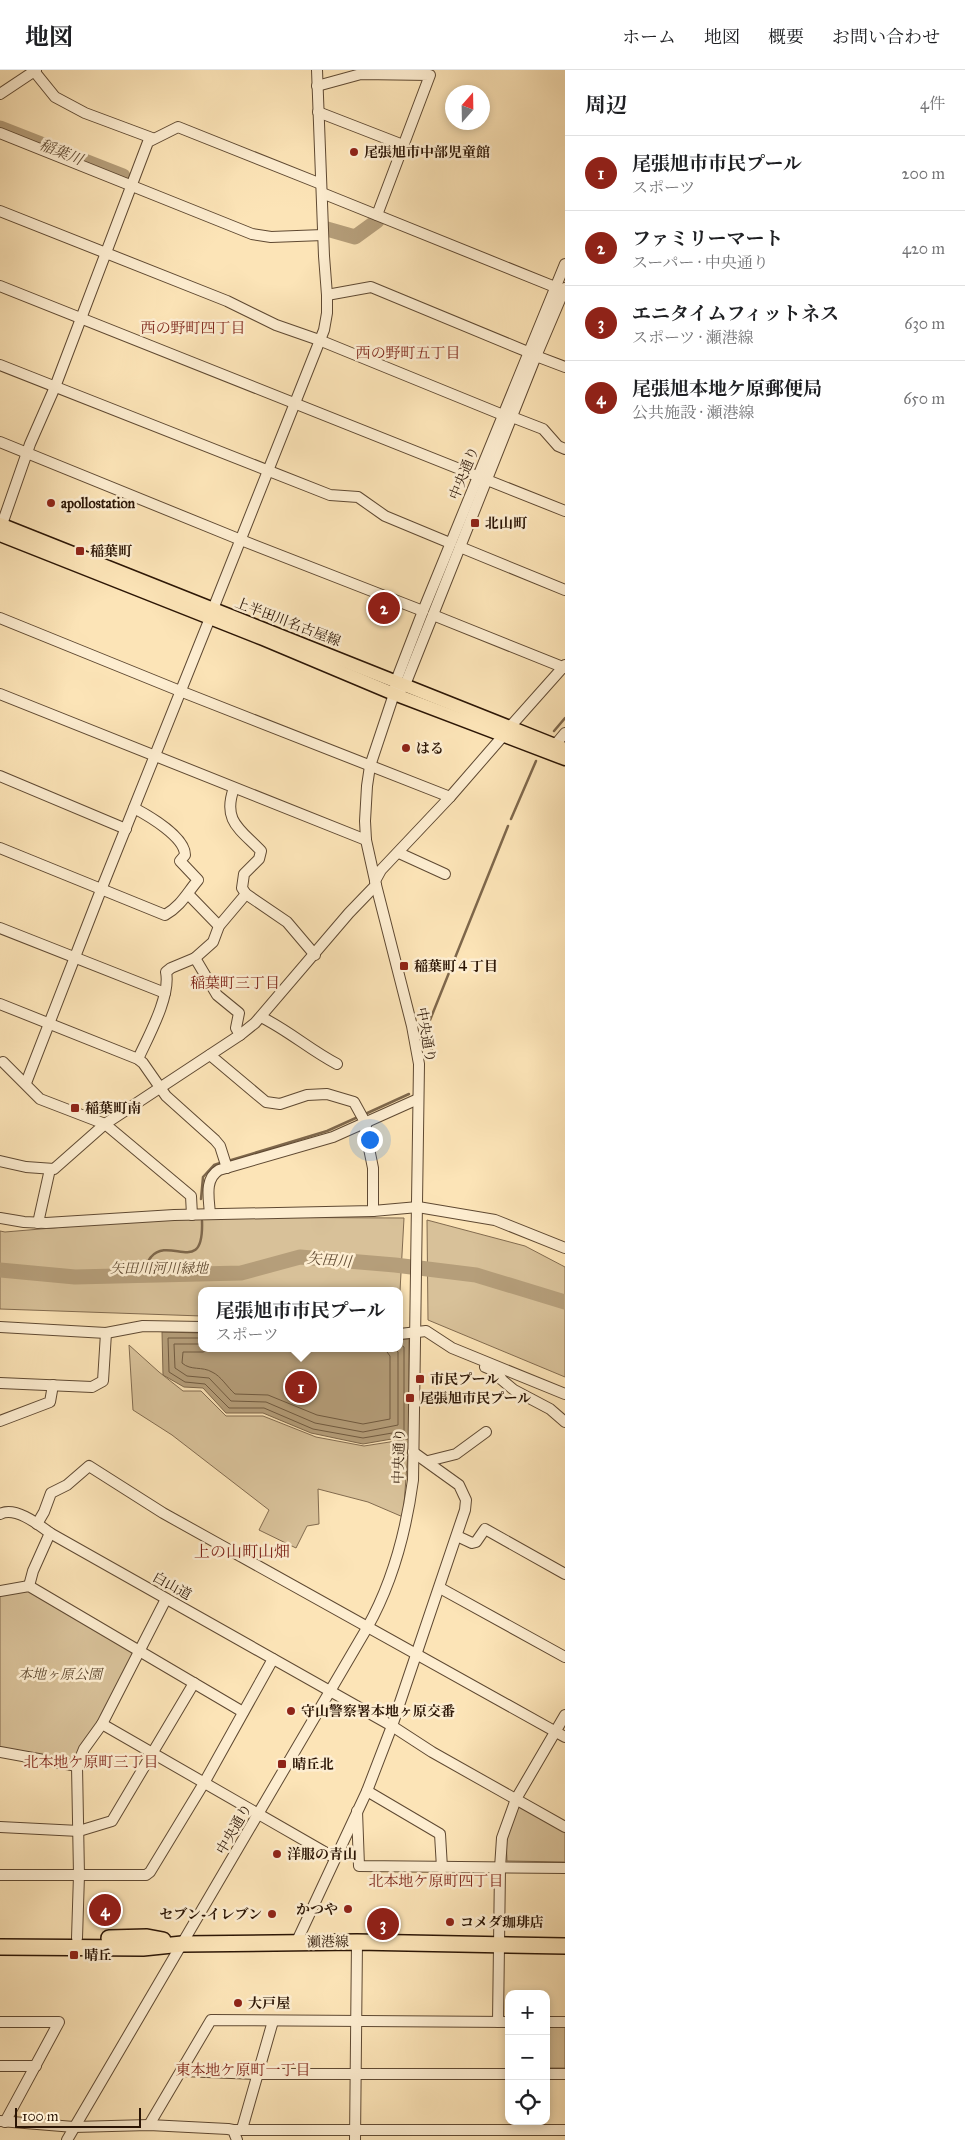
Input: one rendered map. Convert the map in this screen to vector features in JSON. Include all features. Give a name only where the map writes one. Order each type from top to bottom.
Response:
[{"type":"highway","name":"瀬港線","points":[[0,1938],[147,1937],[182,1944]]},
{"type":"highway","name":"瀬港線","points":[[0,1947],[143,1948],[182,1944],[357,1942],[565,1946]]},
{"type":"main road","name":"上半田川名古屋線","points":[[0,529],[211,614],[394,694],[506,732],[560,747]]},
{"type":"main road","name":"上半田川名古屋線","points":[[211,614],[401,683],[565,759]]},
{"type":"street","points":[[0,94],[35,70],[55,97],[85,113],[152,138]]},
{"type":"street","points":[[26,1083],[324,330],[327,313],[327,295],[316,86],[317,70]]},
{"type":"street","points":[[316,86],[361,74],[430,76],[377,215]]},
{"type":"street","points":[[318,112],[403,145]]},
{"type":"street","points":[[0,529],[26,453],[55,387],[105,252],[148,142],[152,138],[178,127],[321,188],[377,215],[562,290]]},
{"type":"street","points":[[0,133],[252,234],[271,236],[323,235]]},
{"type":"street","points":[[0,211],[228,301],[276,325],[319,340],[543,429],[558,446],[565,449]]},
{"type":"street","name":"中央通り","points":[[401,683],[423,610],[455,545],[532,354],[562,290],[565,264]]},
{"type":"street","points":[[0,286],[565,511]]},
{"type":"street","points":[[327,295],[371,287],[565,367]]},
{"type":"street","points":[[0,365],[330,495],[358,497],[386,516],[565,590]]},
{"type":"street","points":[[0,442],[241,540],[423,610]]},
{"type":"street","name":"中央通り","points":[[67,2140],[367,1628],[390,1578],[407,1520],[413,1480],[414,1452],[414,1334],[416,1321],[419,1064],[412,1026],[375,883],[366,840],[366,786],[370,766],[394,694],[433,615],[455,545]]},
{"type":"street","points":[[0,1161],[26,1167],[54,1169],[105,1124],[240,1035],[261,1017],[375,883],[381,870],[450,797],[564,667],[433,615]]},
{"type":"street","points":[[0,618],[180,692],[450,797]]},
{"type":"street","points":[[0,694],[366,840]]},
{"type":"street","points":[[560,747],[565,733]]},
{"type":"street","points":[[0,776],[126,829]]},
{"type":"street","points":[[234,788],[229,807],[232,819],[261,851],[259,859],[242,877],[242,888],[246,894],[287,922],[315,955]]},
{"type":"street","points":[[0,848],[165,915],[172,911],[198,880],[180,861],[186,855],[185,850],[169,831],[134,808]]},
{"type":"street","points":[[399,853],[445,874]]},
{"type":"street","points":[[188,894],[219,926]]},
{"type":"street","points":[[138,1059],[150,1034],[165,993],[168,982],[166,972],[195,958],[213,942],[219,926],[246,894]]},
{"type":"street","points":[[0,928],[165,993]]},
{"type":"street","points":[[195,958],[217,995],[239,1013],[236,1028],[240,1035]]},
{"type":"street","points":[[0,1004],[138,1059],[143,1063],[166,1096],[216,1140],[225,1163]]},
{"type":"street","points":[[261,1017],[337,1064]]},
{"type":"street","points":[[210,1055],[266,1102],[280,1104],[307,1095],[327,1094],[354,1102],[364,1119],[374,1180],[373,1211]]},
{"type":"street","points":[[3,1062],[40,1099],[105,1124],[191,1196],[192,1215]]},
{"type":"street","points":[[210,1214],[209,1184],[211,1178],[225,1163],[333,1137],[364,1119],[418,1099]]},
{"type":"street","points":[[38,1223],[50,1169]]},
{"type":"street","points":[[0,1218],[38,1223],[210,1214],[418,1211],[495,1220],[565,1248]]},
{"type":"street","points":[[0,1327],[106,1333],[143,1326],[198,1327]]},
{"type":"street","points":[[403,1334],[426,1331],[466,1355],[482,1359],[565,1394]]},
{"type":"street","points":[[0,1383],[92,1387],[103,1381],[106,1333]]},
{"type":"street","points":[[466,1355],[470,1360],[497,1372],[502,1380],[514,1390],[550,1409],[565,1422]]},
{"type":"street","points":[[0,1421],[50,1402],[53,1385]]},
{"type":"street","points":[[428,1461],[456,1454],[486,1432]]},
{"type":"street","points":[[296,1943],[367,1792],[417,1656],[464,1510],[466,1500],[463,1491],[450,1477],[414,1452]]},
{"type":"street","points":[[37,1524],[44,1512],[51,1492],[67,1485],[88,1466],[164,1513],[565,1737]]},
{"type":"street","name":"白山道","points":[[0,1514],[4,1512],[14,1513],[37,1524],[565,1827]]},
{"type":"street","points":[[457,1536],[472,1543],[476,1542],[485,1529],[565,1574]]},
{"type":"street","points":[[29,1586],[33,1571],[50,1533]]},
{"type":"street","points":[[0,1591],[29,1586],[243,1712]]},
{"type":"street","points":[[440,1588],[565,1657]]},
{"type":"street","points":[[77,1938],[79,1875],[77,1766],[84,1749],[102,1724],[166,1599]]},
{"type":"street","points":[[0,1875],[146,1875],[150,1872],[204,1783],[273,1659]]},
{"type":"street","points":[[0,1827],[78,1831],[112,1821],[194,1683]]},
{"type":"street","points":[[149,2125],[211,2020],[503,2022],[498,1945],[502,1838],[516,1800],[565,1715]]},
{"type":"street","points":[[102,1724],[151,1754],[241,1802],[335,1858]]},
{"type":"street","points":[[0,1752],[77,1766]]},
{"type":"street","points":[[367,1792],[440,1834],[442,1868]]},
{"type":"street","points":[[357,1810],[359,1866],[565,1868]]},
{"type":"street","points":[[355,2136],[357,1942]]},
{"type":"street","points":[[237,2140],[237,2129],[259,2074],[273,2021]]},
{"type":"street","points":[[0,2022],[60,2022],[2,2122],[74,2127],[149,2125],[355,2136],[565,2130]]},
{"type":"street","points":[[550,2022],[565,2022]]},
{"type":"street","points":[[0,2066],[36,2066]]},
{"type":"street","points":[[182,2071],[259,2074],[505,2074]]},
{"type":"street","points":[[550,2074],[565,2074]]},
{"type":"green space","name":"矢田川河川緑地","points":[[182,1217],[404,1218],[400,1287],[198,1287],[198,1316],[0,1309],[0,1231]]},
{"type":"green space","points":[[427,1220],[525,1246],[565,1267],[565,1377],[428,1320]]},
{"type":"green space","points":[[129,1345],[183,1391],[201,1391],[226,1416],[263,1416],[316,1437],[364,1446],[409,1439],[403,1517],[368,1502],[318,1489],[319,1524],[307,1526],[296,1548],[259,1530],[269,1510],[172,1435],[133,1410]]},
{"type":"green space","name":"本地ヶ原公園","points":[[29,1586],[140,1651],[77,1766],[0,1752],[0,1591]]},
{"type":"green space","points":[[517,1803],[565,1830],[565,1862],[507,1861],[506,1839]]},
{"type":"green space","points":[[550,2026],[565,2026],[565,2068],[550,2068]]},
{"type":"water","points":[[162,1332],[198,1333],[198,1352],[403,1352],[403,1339],[409,1339],[409,1436],[363,1444],[311,1433],[263,1413],[226,1413],[203,1388],[184,1387],[163,1375]]},
{"type":"waterway","name":"稲葉川","points":[[0,128],[123,176]]},
{"type":"waterway","name":"稲葉川","points":[[327,229],[355,237],[377,221]]},
{"type":"waterway","points":[[554,731],[565,718]]},
{"type":"waterway","points":[[511,819],[536,761]]},
{"type":"waterway","points":[[433,1059],[428,1025],[508,826]]},
{"type":"waterway","points":[[363,1115],[409,1094]]},
{"type":"waterway","points":[[228,1161],[327,1131],[358,1117]]},
{"type":"waterway","points":[[201,1199],[203,1177],[214,1165],[223,1162]]},
{"type":"waterway","points":[[144,1275],[151,1257],[159,1251],[192,1252],[198,1248],[201,1238],[202,1221]]},
{"type":"waterway","name":"矢田川","points":[[0,1270],[75,1277],[241,1273],[300,1257],[395,1265],[476,1275],[565,1302]]},
{"type":"place","name":"尾張旭市中部児童館","points":[[354,152]]},
{"type":"place","name":"apollostation","points":[[51,503]]},
{"type":"place","name":"北山町","points":[[475,523]]},
{"type":"place","name":"稲葉町","points":[[80,551]]},
{"type":"place","name":"ファミリーマート","points":[[384,608]]},
{"type":"place","name":"はる","points":[[406,748]]},
{"type":"place","name":"稲葉町４丁目","points":[[404,966]]},
{"type":"place","name":"稲葉町南","points":[[75,1108]]},
{"type":"place","name":"市民プール","points":[[420,1379]]},
{"type":"place","name":"尾張旭市市民プール","points":[[301,1387]]},
{"type":"place","name":"尾張旭市民プール","points":[[410,1398]]},
{"type":"place","name":"守山警察署本地ヶ原交番","points":[[291,1711]]},
{"type":"place","name":"晴丘北","points":[[282,1764]]},
{"type":"place","name":"洋服の青山","points":[[277,1854]]},
{"type":"place","name":"かつや","points":[[348,1909]]},
{"type":"place","name":"尾張旭本地ケ原郵便局","points":[[105,1910]]},
{"type":"place","name":"セブン-イレブン","points":[[272,1914]]},
{"type":"place","name":"コメダ珈琲店","points":[[450,1922]]},
{"type":"place","name":"エニタイムフィットネス","points":[[383,1924]]},
{"type":"place","name":"晴丘","points":[[74,1955]]},
{"type":"place","name":"大戸屋","points":[[238,2003]]},
{"type":"district","name":"西の野町四丁目","points":[[193,328]]},
{"type":"district","name":"西の野町五丁目","points":[[408,353]]},
{"type":"district","name":"稲葉町三丁目","points":[[235,983]]},
{"type":"district","name":"上の山町山畑","points":[[242,1551]]},
{"type":"district","name":"北本地ケ原町三丁目","points":[[91,1762]]},
{"type":"district","name":"北本地ケ原町四丁目","points":[[436,1881]]},
{"type":"district","name":"東本地ケ原町一丁目","points":[[243,2070]]}]
